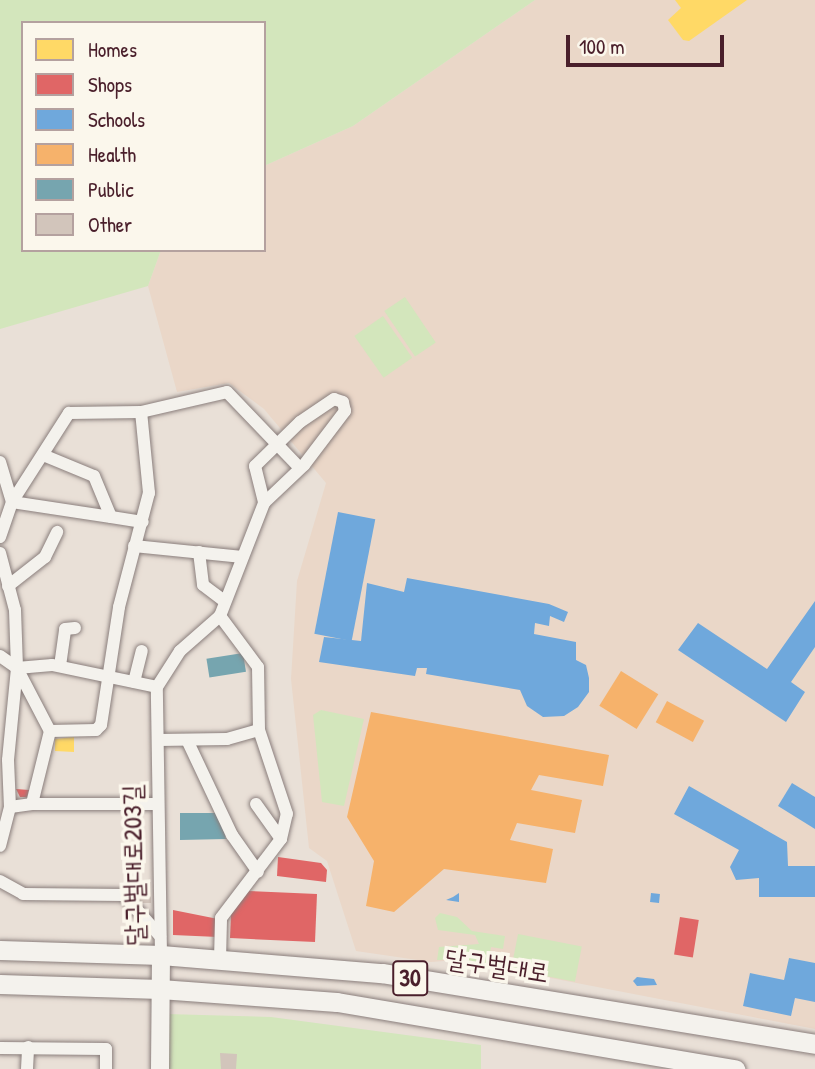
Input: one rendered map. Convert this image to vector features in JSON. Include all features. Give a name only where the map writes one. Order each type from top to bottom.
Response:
[{"type":"main road","name":"달구벌대로","points":[[0,950],[160,946],[220,960],[382,973],[815,1045]]},
{"type":"main road","name":"30","points":[[0,984],[160,989],[378,1007],[735,1069]]},
{"type":"street","points":[[0,537],[12,502],[69,413],[141,412],[228,392],[298,466]]},
{"type":"street","points":[[17,668],[60,667],[157,687],[180,652],[220,616],[264,503],[298,466],[304,465],[345,411],[343,402],[334,398],[276,442],[255,466],[264,503]]},
{"type":"street","points":[[50,731],[96,730],[109,678],[119,607],[149,493],[141,412]]},
{"type":"street","points":[[43,455],[94,476],[111,517]]},
{"type":"street","points":[[1,462],[12,502]]},
{"type":"street","points":[[12,502],[143,522]]},
{"type":"street","points":[[8,586],[45,557],[57,532]]},
{"type":"street","points":[[134,546],[242,557]]},
{"type":"street","points":[[199,552],[203,585],[224,601]]},
{"type":"street","points":[[0,554],[15,610],[17,668],[4,756],[10,807],[0,846]]},
{"type":"street","points":[[220,616],[258,667],[259,730],[287,814],[281,839],[258,873],[221,918],[220,960]]},
{"type":"street","points":[[60,667],[65,629],[75,628]]},
{"type":"street","points":[[134,682],[142,651]]},
{"type":"street","points":[[0,656],[17,668],[50,731],[32,804]]},
{"type":"street","name":"달구벌대로203길","points":[[157,687],[160,1069]]},
{"type":"street","points":[[159,740],[188,742],[227,739],[259,730]]},
{"type":"street","points":[[188,742],[232,835],[258,873]]},
{"type":"street","points":[[10,807],[32,804],[158,804]]},
{"type":"street","points":[[256,804],[281,839]]},
{"type":"street","points":[[0,881],[23,894],[124,895],[160,946]]},
{"type":"street","points":[[27,1069],[28,1047]]},
{"type":"street","points":[[0,1048],[106,1049],[106,1069]]},
{"type":"shaded area","points":[[535,0],[815,0],[815,1029],[457,960],[431,962],[356,951],[327,861],[309,848],[291,679],[297,581],[326,483],[264,409],[229,383],[177,392],[148,286],[160,252],[266,252],[266,165],[353,126]]},
{"type":"green space","points":[[0,0],[535,0],[353,126],[266,165],[266,21],[21,21],[21,252],[160,252],[148,286],[0,329]]},
{"type":"green space","points":[[405,297],[436,343],[415,357],[384,311]]},
{"type":"green space","points":[[383,316],[412,358],[384,378],[354,336]]},
{"type":"green space","points":[[321,710],[364,719],[344,806],[322,802],[313,715]]},
{"type":"green space","points":[[440,913],[457,917],[472,931],[505,936],[503,949],[491,947],[489,960],[501,963],[500,968],[458,959],[437,960],[439,947],[479,944],[475,935],[438,930],[435,918]]},
{"type":"green space","points":[[518,934],[582,946],[575,982],[511,969]]},
{"type":"green space","points":[[166,1014],[271,1017],[481,1045],[481,1069],[166,1069]]},
{"type":"building: Homes","points":[[675,0],[747,0],[689,41],[683,40],[668,20],[681,8]]},
{"type":"building: Homes","points":[[74,737],[74,752],[55,751],[55,739]]},
{"type":"building: Shops","points":[[16,789],[29,790],[27,797],[20,797]]},
{"type":"building: Shops","points":[[278,857],[321,863],[327,870],[326,882],[277,876]]},
{"type":"building: Shops","points":[[248,891],[317,894],[315,942],[230,938],[231,914]]},
{"type":"building: Shops","points":[[173,910],[218,919],[218,937],[173,935]]},
{"type":"building: Shops","points":[[680,917],[699,920],[693,958],[674,955]]},
{"type":"building: Schools","points":[[338,512],[375,519],[352,641],[314,634]]},
{"type":"building: Schools","points":[[407,578],[549,604],[568,612],[564,622],[550,616],[549,626],[535,623],[534,634],[576,642],[576,660],[586,665],[589,692],[578,707],[564,716],[543,717],[527,706],[520,690],[426,674],[427,668],[417,668],[415,676],[319,662],[324,637],[361,641],[367,583],[404,592]]},
{"type":"building: Schools","points":[[815,601],[815,647],[791,682],[805,692],[786,722],[678,650],[698,623],[767,669]]},
{"type":"building: Schools","points":[[792,783],[815,797],[815,829],[778,806]]},
{"type":"building: Schools","points":[[689,786],[787,842],[788,866],[815,866],[815,897],[759,897],[759,878],[736,880],[730,867],[739,850],[674,814]]},
{"type":"building: Schools","points":[[459,893],[459,902],[446,900],[453,897]]},
{"type":"building: Schools","points":[[651,893],[660,894],[659,903],[650,902]]},
{"type":"building: Schools","points":[[789,958],[815,963],[815,1002],[795,998],[791,1016],[743,1006],[750,973],[784,980]]},
{"type":"building: Schools","points":[[637,977],[654,979],[657,985],[637,986],[633,981]]},
{"type":"building: Health","points":[[621,671],[658,694],[637,729],[599,706]]},
{"type":"building: Health","points":[[667,701],[704,721],[693,742],[656,722]]},
{"type":"building: Health","points":[[371,712],[609,755],[603,786],[539,775],[531,790],[582,800],[575,833],[517,823],[510,840],[553,849],[546,883],[444,869],[394,912],[366,906],[374,861],[347,817]]},
{"type":"building: Public","points":[[243,653],[246,672],[209,678],[206,659]]},
{"type":"building: Public","points":[[180,813],[219,813],[226,839],[180,840]]},
{"type":"building: Other","points":[[135,882],[151,882],[151,903],[135,903]]},
{"type":"building: Other","points":[[220,1053],[237,1054],[236,1069],[221,1069]]}]
